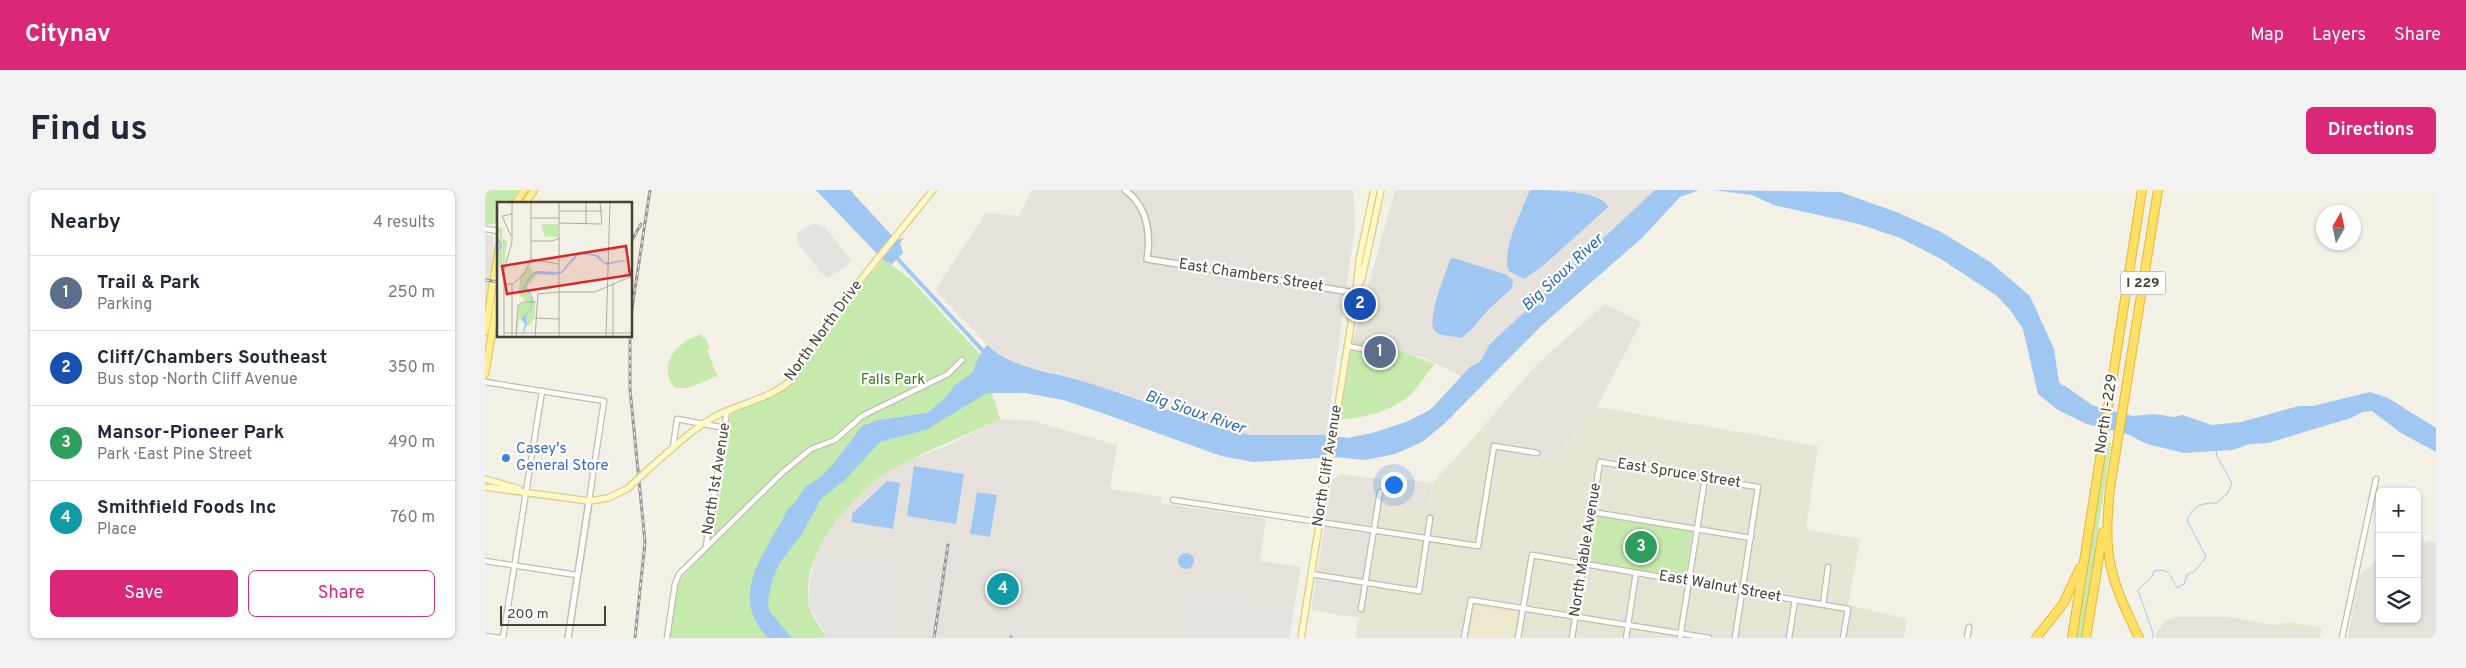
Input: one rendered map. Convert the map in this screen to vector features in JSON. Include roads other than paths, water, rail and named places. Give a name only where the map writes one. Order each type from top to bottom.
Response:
[{"type":"highway","name":"North I-229","points":[[2072,638],[2142,190]]},
{"type":"highway","name":"North I-229","points":[[2110,488],[2158,190]]},
{"type":"highway","points":[[2110,488],[2106,536],[2108,563],[2119,598],[2139,638]]},
{"type":"highway","name":"I 229","points":[[2086,638],[2110,488]]},
{"type":"highway","points":[[2036,638],[2059,611],[2073,585],[2081,564],[2089,527]]},
{"type":"main road","points":[[516,202],[523,190]]},
{"type":"main road","points":[[526,202],[533,190]]},
{"type":"main road","name":"North North Drive","points":[[589,501],[608,498],[627,489],[703,424],[727,411],[779,390],[789,383],[847,298],[933,190]]},
{"type":"main road","name":"North Cliff Avenue","points":[[1301,638],[1356,293],[1356,277],[1374,190]]},
{"type":"main road","name":"North Cliff Avenue","points":[[1356,293],[1362,278],[1381,190]]},
{"type":"main road","points":[[485,332],[497,260]]},
{"type":"main road","points":[[485,374],[497,302]]},
{"type":"main road","points":[[485,479],[525,491]]},
{"type":"main road","points":[[485,487],[589,501]]},
{"type":"street","name":"East Chambers Street","points":[[1125,190],[1136,199],[1145,218],[1149,237],[1147,259],[1356,293]]},
{"type":"street","points":[[1347,346],[1384,353]]},
{"type":"street","points":[[667,638],[677,578],[783,472],[811,449],[840,437],[855,421],[867,413],[947,374],[962,360]]},
{"type":"street","points":[[485,382],[604,401],[568,638]]},
{"type":"street","points":[[485,636],[502,638],[541,391]]},
{"type":"street","name":"North 1st Avenue","points":[[706,548],[727,411]]},
{"type":"street","points":[[673,448],[677,419],[725,428]]},
{"type":"street","points":[[1173,500],[1478,546],[1494,446],[1537,453]]},
{"type":"street","name":"East Spruce Street","points":[[1601,462],[1758,487],[1751,538]]},
{"type":"street","name":"North Mable Avenue","points":[[1572,638],[1601,462]]},
{"type":"street","points":[[1680,636],[1705,478]]},
{"type":"street","points":[[2342,638],[2376,480]]},
{"type":"street","points":[[1361,609],[1381,492]]},
{"type":"street","points":[[1593,512],[1751,538],[1735,638]]},
{"type":"street","points":[[1311,574],[1419,591],[1430,518]]},
{"type":"street","name":"East Walnut Street","points":[[1523,609],[1532,555],[1848,609],[1843,638]]},
{"type":"street","points":[[485,561],[577,575]]},
{"type":"street","points":[[1823,605],[1828,567]]},
{"type":"street","points":[[1626,638],[1636,573]]},
{"type":"street","points":[[1464,638],[1471,600],[1680,636],[1709,638]]},
{"type":"street","points":[[1789,638],[1795,600]]},
{"type":"street","points":[[1518,638],[1523,609]]},
{"type":"street","points":[[1967,638],[1969,627]]},
{"type":"water","points":[[816,190],[850,190],[896,240],[904,238],[900,243],[903,253],[892,264],[883,260]]},
{"type":"water","points":[[1530,190],[1585,194],[1596,197],[1608,207],[1544,265],[1524,279],[1509,271],[1507,253],[1513,231]]},
{"type":"water","points":[[1655,190],[1699,190],[1680,197],[1642,238],[1541,326],[1443,425],[1422,442],[1395,454],[1365,460],[1336,457],[1253,462],[1221,456],[1063,400],[1025,393],[987,393],[926,430],[880,442],[845,480],[821,499],[802,534],[779,564],[772,581],[768,600],[769,611],[792,638],[768,638],[756,622],[750,605],[750,589],[754,573],[788,509],[794,504],[805,487],[821,477],[862,426],[878,420],[927,413],[945,398],[955,385],[972,373],[980,354],[987,345],[997,353],[1021,365],[1072,378],[1230,431],[1251,435],[1322,435],[1348,438],[1372,433],[1406,422],[1430,410],[1470,367],[1480,362],[1490,344]]},
{"type":"water","points":[[1713,190],[1840,192],[1899,213],[1941,232],[1990,262],[2030,296],[2054,349],[2059,382],[2075,399],[2133,416],[2154,414],[2174,417],[2183,415],[2212,425],[2241,422],[2299,406],[2313,406],[2370,392],[2388,398],[2436,428],[2436,452],[2401,433],[2372,411],[2363,412],[2351,418],[2268,443],[2250,444],[2232,450],[2184,453],[2147,444],[2127,434],[2087,424],[2058,410],[2038,394],[2023,329],[2011,311],[1997,296],[1941,259],[1900,238],[1859,224],[1774,205],[1752,195]]},
{"type":"water","points":[[1453,258],[1505,274],[1513,280],[1512,288],[1461,338],[1441,335],[1435,331],[1433,326],[1437,297],[1450,260]]},
{"type":"water","points":[[914,466],[964,474],[956,524],[907,516]]},
{"type":"water","points":[[887,481],[900,483],[893,529],[851,522],[853,513]]},
{"type":"water","points":[[977,492],[997,495],[990,537],[970,534]]},
{"type":"water","points":[[1186,553],[1194,561],[1186,569],[1178,561]]},
{"type":"waterway","points":[[895,256],[985,353]]},
{"type":"waterway","name":"Big Sioux River","points":[[2064,389],[2087,405]]},
{"type":"waterway","points":[[2153,638],[2138,590],[2152,577],[2154,571],[2160,570],[2167,572],[2178,588],[2184,584],[2187,575],[2195,571],[2206,557],[2187,520],[2192,511],[2198,506],[2216,503],[2227,494],[2232,483],[2217,456],[2216,448]]},
{"type":"railway","points":[[633,302],[650,190]]},
{"type":"railway","points":[[633,238],[641,224]]},
{"type":"railway","points":[[485,280],[497,282]]},
{"type":"railway","points":[[630,338],[630,389],[645,542],[635,638]]},
{"type":"railway","points":[[934,638],[948,545]]},
{"type":"place","name":"Cliff/Chambers Southeast","points":[[1360,304]]},
{"type":"place","name":"Trail & Park","points":[[1380,352]]},
{"type":"place","name":"Casey's General Store","points":[[506,458]]},
{"type":"place","name":"Mansor-Pioneer Park","points":[[1641,547]]},
{"type":"place","name":"Smithfield Foods Inc","points":[[1003,589]]},
{"type":"park label","name":"Falls Park","points":[[893,380]]}]
